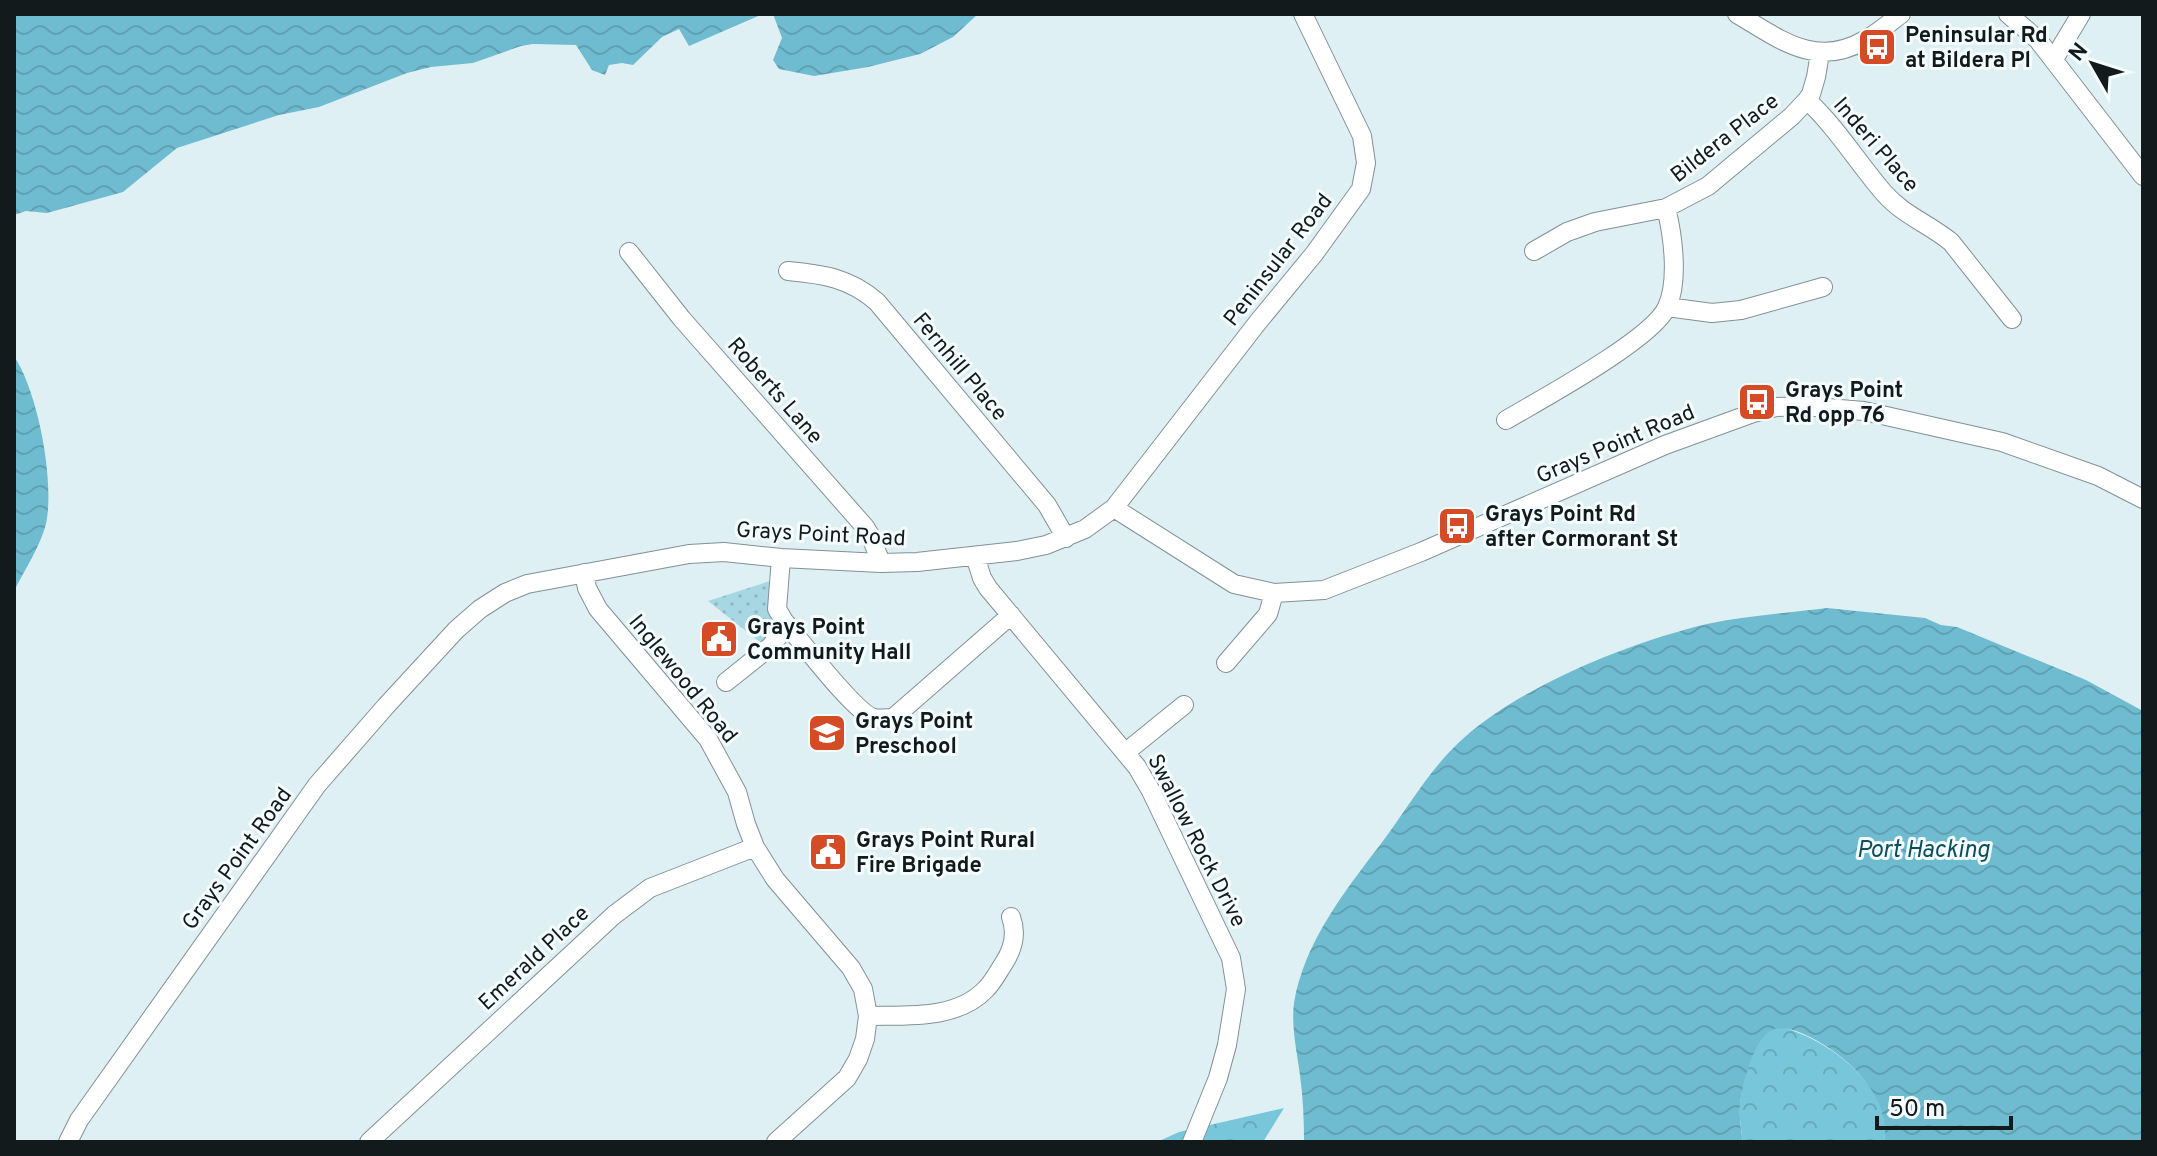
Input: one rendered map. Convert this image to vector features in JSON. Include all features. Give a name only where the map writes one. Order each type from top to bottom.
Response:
[{"type":"street","name":"Peninsular Road","points":[[1114,508],[1361,189],[1366,163],[1362,136],[1303,14]]},
{"type":"street","points":[[1737,14],[1787,44],[1820,53],[1835,52],[1866,39],[1901,14]]},
{"type":"street","points":[[2008,14],[2054,59],[2143,176]]},
{"type":"street","points":[[2054,59],[2081,14]]},
{"type":"street","name":"Bildera Place","points":[[1534,251],[1567,232],[1595,222],[1666,208],[1708,186],[1807,100],[1816,77],[1820,53]]},
{"type":"street","name":"Inderi Place","points":[[1807,100],[1831,124],[1885,194],[1906,213],[1951,242],[2012,319]]},
{"type":"street","name":"Bildera Place","points":[[1666,208],[1671,234],[1673,284],[1667,307]]},
{"type":"street","name":"Roberts Lane","points":[[629,252],[682,319],[865,527],[881,563]]},
{"type":"street","name":"Fernhill Place","points":[[788,271],[843,280],[877,302],[1047,505],[1066,538]]},
{"type":"street","points":[[1506,420],[1630,343],[1655,323],[1667,307],[1712,313],[1741,310],[1823,287]]},
{"type":"street","name":"Grays Point Road","points":[[68,1142],[86,1109],[317,785],[456,630],[480,609],[527,584],[689,554],[724,552],[881,563],[1017,551],[1066,538],[1085,529],[1114,508],[1234,584],[1274,593],[1324,590],[1450,540],[1665,445],[1776,407],[1864,411],[2002,442],[2098,476],[2143,499]]},
{"type":"street","name":"Swallow Rock Drive","points":[[975,556],[988,588],[1126,752],[1151,791],[1231,958],[1236,989],[1227,1045],[1218,1078],[1192,1142]]},
{"type":"street","points":[[781,558],[777,609],[787,625],[863,713],[875,719],[893,718],[1011,615]]},
{"type":"street","name":"Inglewood Road","points":[[584,573],[587,588],[598,609],[708,739],[737,792],[755,847],[775,879],[851,968],[863,989],[868,1016]]},
{"type":"street","points":[[1226,663],[1268,614],[1274,593]]},
{"type":"street","points":[[726,682],[771,646],[787,625]]},
{"type":"street","points":[[1126,752],[1184,705]]},
{"type":"street","name":"Emerald Place","points":[[369,1142],[614,915],[650,888],[755,847]]},
{"type":"street","points":[[776,1142],[847,1078],[865,1039],[868,1016],[924,1015],[961,1007],[986,990],[1010,953],[1015,927],[1011,917]]},
{"type":"shaded area","points":[[770,581],[773,632],[761,643],[708,601]]},
{"type":"green space","points":[[1774,1028],[1785,1028],[1839,1056],[1869,1085],[1879,1103],[1884,1122],[1884,1142],[1743,1142],[1740,1104],[1754,1051],[1765,1033]]},
{"type":"green space","points":[[1284,1108],[1263,1142],[1157,1142],[1179,1132]]},
{"type":"water","points":[[14,14],[763,14],[689,46],[679,29],[662,37],[633,65],[609,65],[605,75],[592,70],[576,45],[533,44],[473,63],[407,73],[319,107],[279,115],[177,148],[123,192],[47,213],[26,211],[14,215]]},
{"type":"water","points":[[773,14],[978,14],[953,37],[920,54],[814,76],[779,69],[773,60],[782,38]]},
{"type":"water","points":[[14,356],[23,372],[37,414],[46,461],[48,506],[40,541],[14,591]]},
{"type":"water","name":"Port Hacking","points":[[1827,608],[1925,618],[1941,625],[1957,627],[2086,680],[2143,711],[2143,1142],[1884,1142],[1881,1109],[1864,1079],[1824,1045],[1797,1031],[1779,1028],[1761,1040],[1746,1074],[1740,1105],[1743,1142],[1304,1142],[1293,1012],[1299,981],[1327,919],[1453,748],[1490,717],[1518,699],[1613,654],[1707,624]]},
{"type":"place","name":"Peninsular Rd at Bildera Pl","points":[[1877,47]]},
{"type":"place","name":"Grays Point Rd opp 76","points":[[1757,402]]},
{"type":"place","name":"Grays Point Rd after Cormorant St","points":[[1457,526]]},
{"type":"place","name":"Grays Point Community Hall","points":[[719,639]]},
{"type":"place","name":"Grays Point Preschool","points":[[827,733]]},
{"type":"place","name":"Grays Point Rural Fire Brigade","points":[[828,852]]}]
